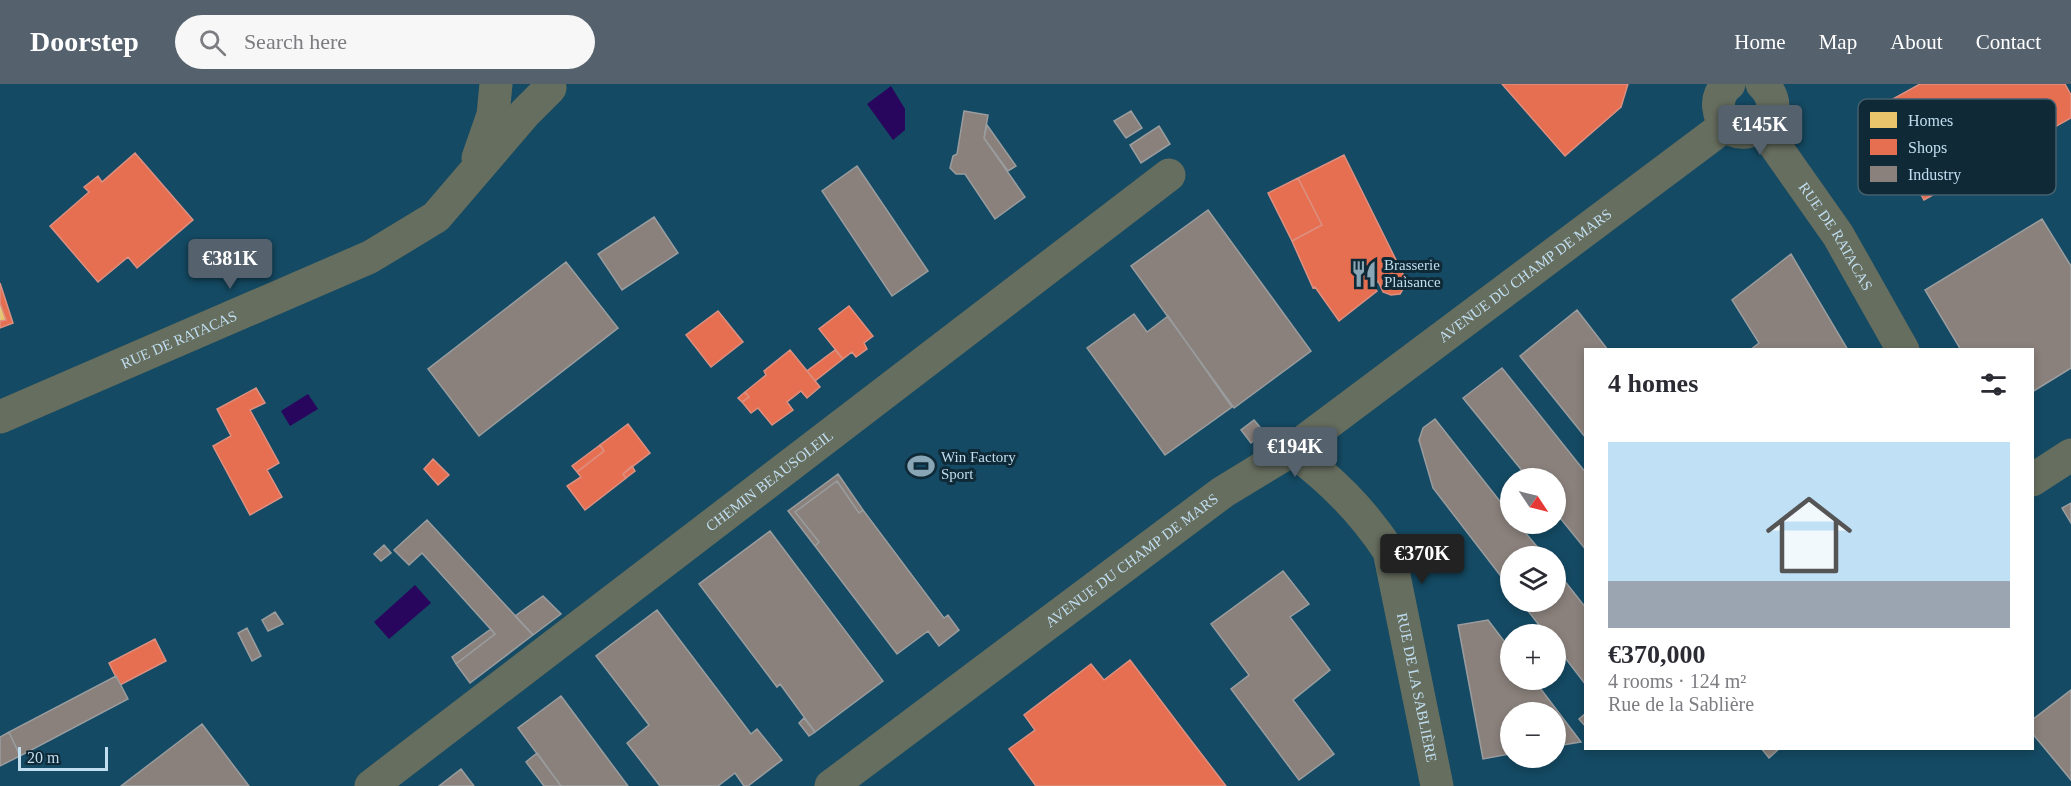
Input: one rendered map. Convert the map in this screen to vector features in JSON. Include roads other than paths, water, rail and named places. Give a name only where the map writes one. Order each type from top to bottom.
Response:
[{"type":"street","name":"RUE DE RATACAS","points":[[472,177],[494,116],[496,84]]},
{"type":"street","points":[[1729,84],[1720,96],[1718,106],[1720,116],[1732,130],[1748,133],[1762,127],[1769,119],[1772,109],[1769,86]]},
{"type":"street","name":"RUE DE RATACAS","points":[[0,417],[370,257],[436,216],[525,113],[544,85]]},
{"type":"street","name":"AVENUE DU CHAMP DE MARS","points":[[831,786],[1223,492],[1292,450],[1726,125]]},
{"type":"street","name":"RUE DE RATACAS","points":[[1762,127],[1838,235],[1902,348]]},
{"type":"street","name":"CHEMIN BEAUSOLEIL","points":[[371,786],[1169,175]]},
{"type":"street","name":"RUE DE LA SABLIÈRE","points":[[1292,450],[1330,480],[1370,522],[1389,551],[1437,786]]},
{"type":"street","points":[[2034,479],[2071,455]]},
{"type":"place","name":"Brasserie Plaisance","points":[[1364,274]]},
{"type":"place","name":"Win Factory Sport","points":[[921,466]]}]
